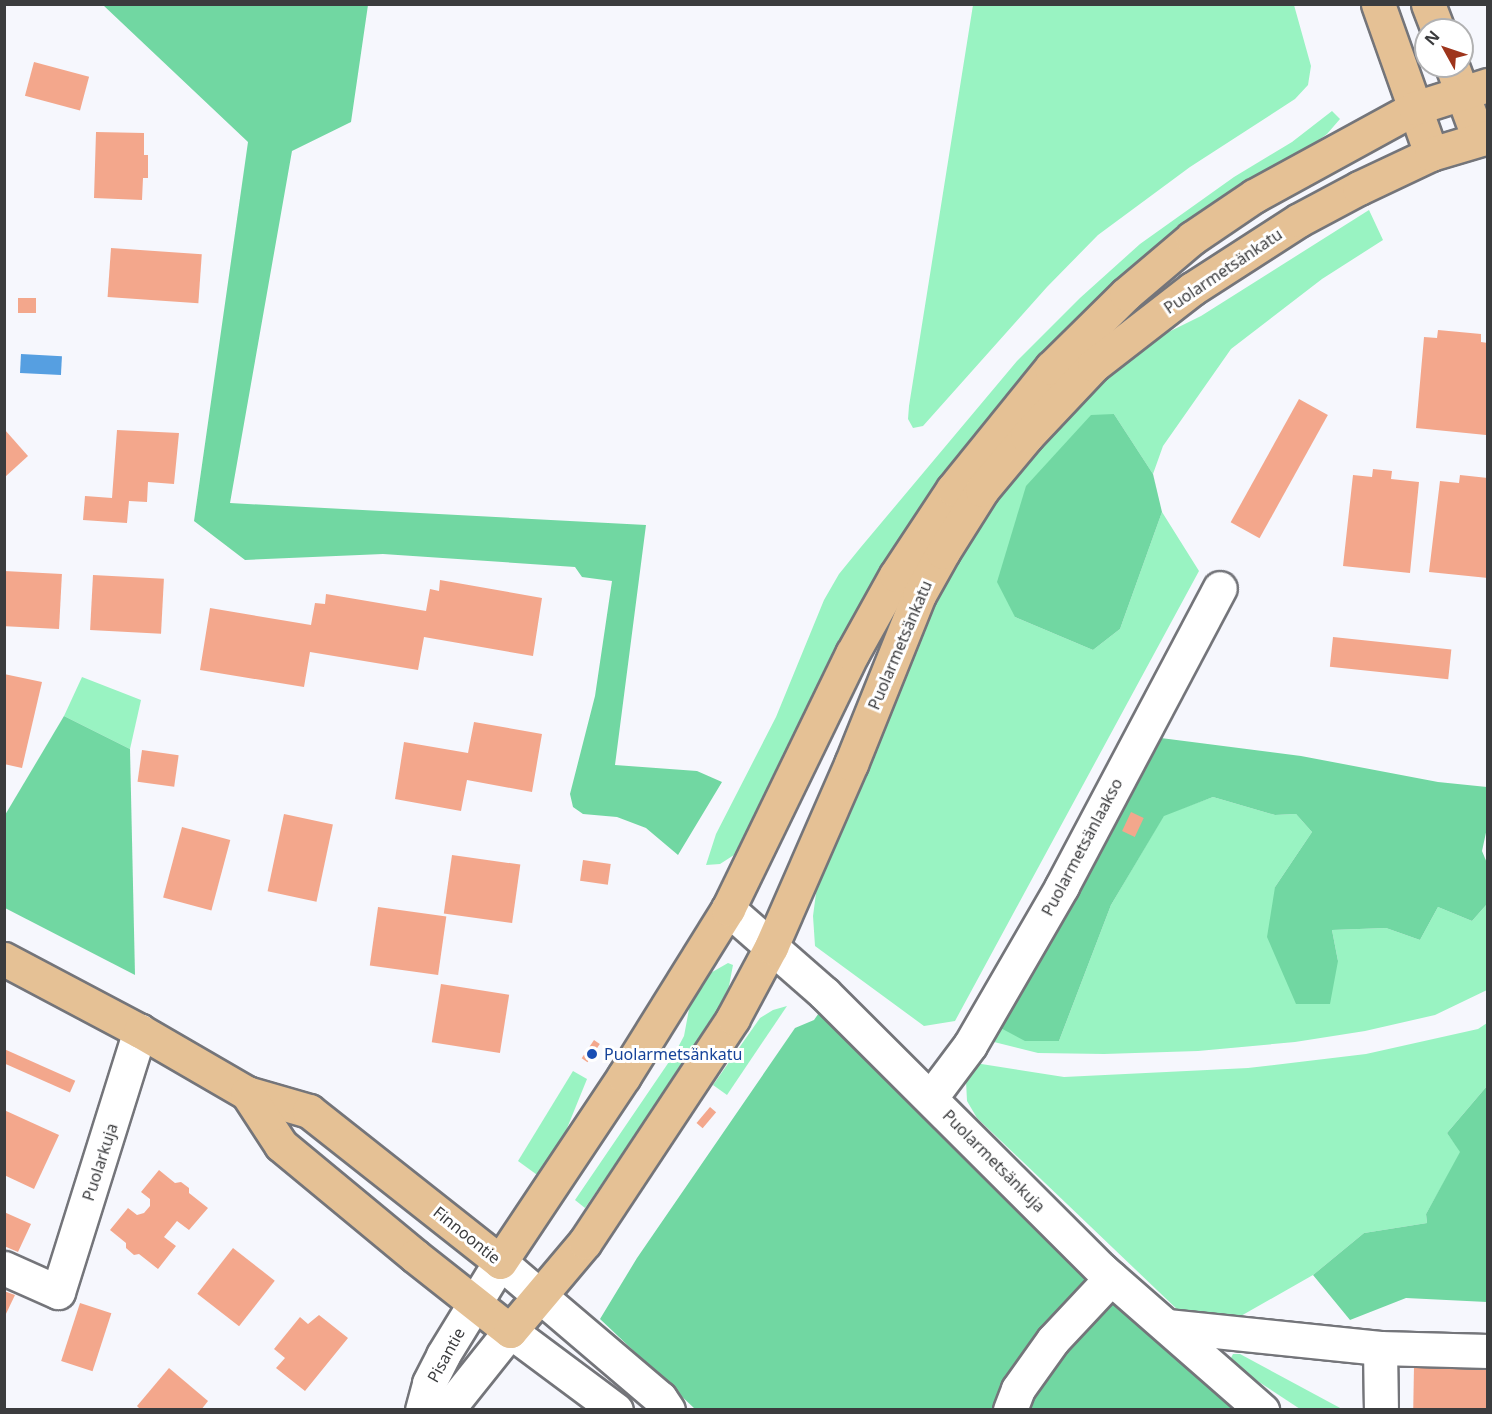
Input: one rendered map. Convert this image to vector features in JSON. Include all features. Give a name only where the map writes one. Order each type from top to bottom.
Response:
[{"type":"main road","points":[[1378,4],[1431,154]]},
{"type":"main road","points":[[1468,81],[1484,138]]},
{"type":"main road","name":"Puolarmetsänkatu","points":[[500,1262],[624,1076],[728,909],[852,654],[896,574],[953,489],[1051,368],[1126,294],[1192,238],[1254,196],[1468,81]]},
{"type":"main road","name":"Puolarmetsänkatu","points":[[510,1331],[585,1242],[733,1018],[771,947],[851,764],[919,595],[982,490],[1027,436],[1094,365],[1192,289],[1299,220],[1359,188],[1431,154],[1484,138]]},
{"type":"main road","name":"Finnoontie","points":[[4,959],[140,1031],[247,1093],[309,1111],[500,1262]]},
{"type":"main road","name":"Finnoontie","points":[[247,1093],[281,1145],[510,1331]]},
{"type":"street","name":"Puolarmetsänlaakso","points":[[931,1098],[970,1046],[1062,886],[1220,588]]},
{"type":"street","name":"Puolarmetsänkuja","points":[[728,909],[824,993],[1112,1278],[1262,1410]]},
{"type":"street","name":"Puolarkuja","points":[[4,1268],[58,1292],[140,1031]]},
{"type":"street","name":"Finnoontie","points":[[500,1262],[660,1398],[668,1410]]},
{"type":"street","name":"Puolarmetsänkatu","points":[[475,1304],[500,1262]]},
{"type":"street","points":[[1010,1410],[1018,1389],[1053,1340],[1112,1278]]},
{"type":"street","name":"Pisantie","points":[[422,1410],[429,1383],[475,1304]]},
{"type":"street","points":[[1167,1326],[1380,1348],[1488,1352]]},
{"type":"street","name":"Finnoontie","points":[[510,1331],[616,1410]]},
{"type":"street","name":"Pisantie","points":[[447,1410],[510,1331]]},
{"type":"street","points":[[1380,1348],[1381,1410]]},
{"type":"green space","points":[[103,5],[368,5],[351,122],[292,151],[230,503],[646,525],[615,765],[697,771],[722,782],[678,855],[646,828],[617,817],[583,814],[573,807],[570,794],[595,696],[612,581],[582,577],[575,567],[383,554],[245,560],[194,521],[248,142]]},
{"type":"green space","points":[[973,5],[1294,5],[1311,66],[1308,85],[1295,99],[1190,167],[1098,235],[1047,287],[923,426],[913,428],[908,419],[909,406]]},
{"type":"green space","points":[[1332,111],[1340,119],[1327,134],[1080,318],[747,837],[734,855],[720,864],[706,865],[716,834],[776,717],[824,600],[839,574],[861,547],[1017,361],[1080,298],[1140,244],[1234,177],[1292,142]]},
{"type":"green space","points":[[1369,210],[1383,240],[1322,279],[1231,349],[1163,446],[1153,474],[1114,414],[1015,617],[1093,650],[1120,629],[1162,512],[1199,571],[955,1021],[924,1026],[815,946],[813,916],[818,878],[900,668],[977,519],[1031,455],[1128,352],[1201,316]]},
{"type":"green space","points":[[1114,414],[1153,474],[1162,512],[1120,629],[1093,650],[1015,617],[997,582],[1026,486],[1091,415]]},
{"type":"green space","points":[[82,677],[141,700],[130,749],[64,716]]},
{"type":"green space","points":[[64,716],[130,749],[135,975],[5,908],[5,815]]},
{"type":"green space","points":[[1153,737],[1301,756],[1438,782],[1487,787],[1487,828],[1482,851],[1487,863],[1487,904],[1472,921],[1438,907],[1420,940],[1386,928],[1332,930],[1338,961],[1330,1004],[1296,1004],[1267,937],[1275,887],[1312,832],[1296,814],[1275,815],[1213,797],[1164,816],[1111,905],[1059,1041],[1025,1041],[995,1025]]},
{"type":"green space","points":[[1213,797],[1275,815],[1296,814],[1312,832],[1275,887],[1338,961],[1332,930],[1386,928],[1420,940],[1438,907],[1472,921],[1487,904],[1487,990],[1435,1015],[1365,1031],[1295,1042],[1198,1051],[1104,1054],[1038,1053],[986,1040],[995,1025],[1059,1041],[1111,905],[1164,815]]},
{"type":"green space","points":[[728,963],[733,965],[729,986],[719,1007],[693,1051],[585,1208],[575,1200],[675,1053],[684,1036],[690,1004],[698,987],[707,975]]},
{"type":"green space","points":[[787,1006],[727,1095],[713,1085],[760,1018],[773,1010]]},
{"type":"green space","points":[[821,1010],[1074,1260],[1234,1409],[695,1409],[600,1319],[637,1258],[795,1028],[814,1020]]},
{"type":"green space","points":[[1487,1023],[1487,1086],[1447,1133],[1461,1152],[1426,1214],[1427,1223],[1364,1233],[1313,1275],[1232,1321],[1181,1313],[977,1118],[967,1101],[966,1081],[975,1063],[1064,1077],[1248,1068],[1366,1054],[1478,1029]]},
{"type":"green space","points":[[573,1071],[587,1079],[561,1143],[540,1177],[518,1161]]},
{"type":"green space","points":[[1487,1086],[1487,1302],[1406,1298],[1350,1320],[1313,1275],[1364,1233],[1427,1223],[1426,1214],[1460,1152],[1447,1133]]},
{"type":"green space","points":[[1233,1354],[1240,1354],[1342,1409],[1300,1409],[1233,1365],[1231,1358]]},
{"type":"water","points":[[21,354],[62,356],[61,375],[20,373]]},
{"type":"building","points":[[34,62],[89,77],[80,111],[25,96]]},
{"type":"building","points":[[96,132],[144,133],[144,155],[148,155],[148,178],[143,178],[142,200],[94,198]]},
{"type":"building","points":[[111,248],[202,254],[198,303],[108,297]]},
{"type":"building","points":[[18,298],[36,298],[36,313],[18,313]]},
{"type":"building","points":[[1438,330],[1481,334],[1481,342],[1488,343],[1486,435],[1416,428],[1424,337],[1437,338]]},
{"type":"building","points":[[1299,399],[1328,415],[1260,538],[1231,522]]},
{"type":"building","points":[[5,430],[28,456],[5,477]]},
{"type":"building","points":[[117,430],[179,433],[174,484],[148,482],[147,502],[129,501],[127,523],[83,520],[85,496],[112,498]]},
{"type":"building","points":[[1373,469],[1392,471],[1391,479],[1419,482],[1410,573],[1343,566],[1353,475],[1372,477]]},
{"type":"building","points":[[1460,475],[1488,478],[1488,578],[1429,572],[1440,481],[1459,483]]},
{"type":"building","points":[[4,571],[62,574],[59,629],[4,626]]},
{"type":"building","points":[[93,575],[164,579],[161,634],[90,630]]},
{"type":"building","points":[[440,580],[542,598],[533,656],[424,637],[418,670],[310,652],[304,687],[200,670],[210,608],[311,625],[315,603],[325,604],[326,594],[426,611],[430,589],[439,591]]},
{"type":"building","points":[[1333,637],[1451,649],[1448,679],[1330,667]]},
{"type":"building","points":[[4,674],[42,682],[22,768],[4,764]]},
{"type":"building","points":[[474,722],[542,734],[532,792],[467,780],[461,811],[395,799],[404,742],[468,753]]},
{"type":"building","points":[[142,750],[179,755],[174,787],[138,782]]},
{"type":"building","points":[[1131,812],[1144,818],[1135,837],[1122,831]]},
{"type":"building","points":[[284,814],[333,824],[316,902],[268,891]]},
{"type":"building","points":[[182,827],[230,840],[211,910],[163,898]]},
{"type":"building","points":[[452,855],[520,865],[512,923],[444,913]]},
{"type":"building","points":[[583,860],[611,864],[608,885],[580,881]]},
{"type":"building","points":[[378,907],[446,917],[438,975],[370,965]]},
{"type":"building","points":[[441,984],[509,995],[500,1053],[432,1042]]},
{"type":"building","points":[[594,1040],[600,1044],[588,1062],[582,1058]]},
{"type":"building","points":[[4,1049],[75,1081],[70,1093],[4,1063]]},
{"type":"building","points":[[710,1107],[716,1112],[703,1128],[697,1123]]},
{"type":"building","points":[[4,1110],[59,1135],[34,1189],[4,1175]]},
{"type":"building","points":[[159,1170],[175,1183],[181,1182],[189,1188],[189,1193],[208,1208],[189,1230],[177,1221],[164,1237],[176,1246],[158,1269],[139,1254],[134,1255],[126,1248],[126,1243],[110,1230],[128,1208],[137,1215],[144,1213],[150,1206],[150,1199],[141,1192]]},
{"type":"building","points":[[4,1212],[31,1224],[18,1252],[4,1246]]},
{"type":"building","points":[[233,1248],[275,1281],[239,1326],[197,1294]]},
{"type":"building","points":[[4,1291],[15,1295],[4,1318]]},
{"type":"building","points":[[80,1303],[111,1313],[93,1371],[61,1361]]},
{"type":"building","points":[[319,1315],[348,1338],[305,1391],[276,1368],[285,1358],[274,1349],[300,1317],[308,1324]]},
{"type":"building","points":[[1414,1366],[1488,1367],[1487,1410],[1413,1410]]},
{"type":"building","points":[[169,1368],[208,1401],[201,1410],[141,1410],[137,1406]]},
{"type":"place","name":"Puolarmetsänkatu","points":[[592,1054]]}]
